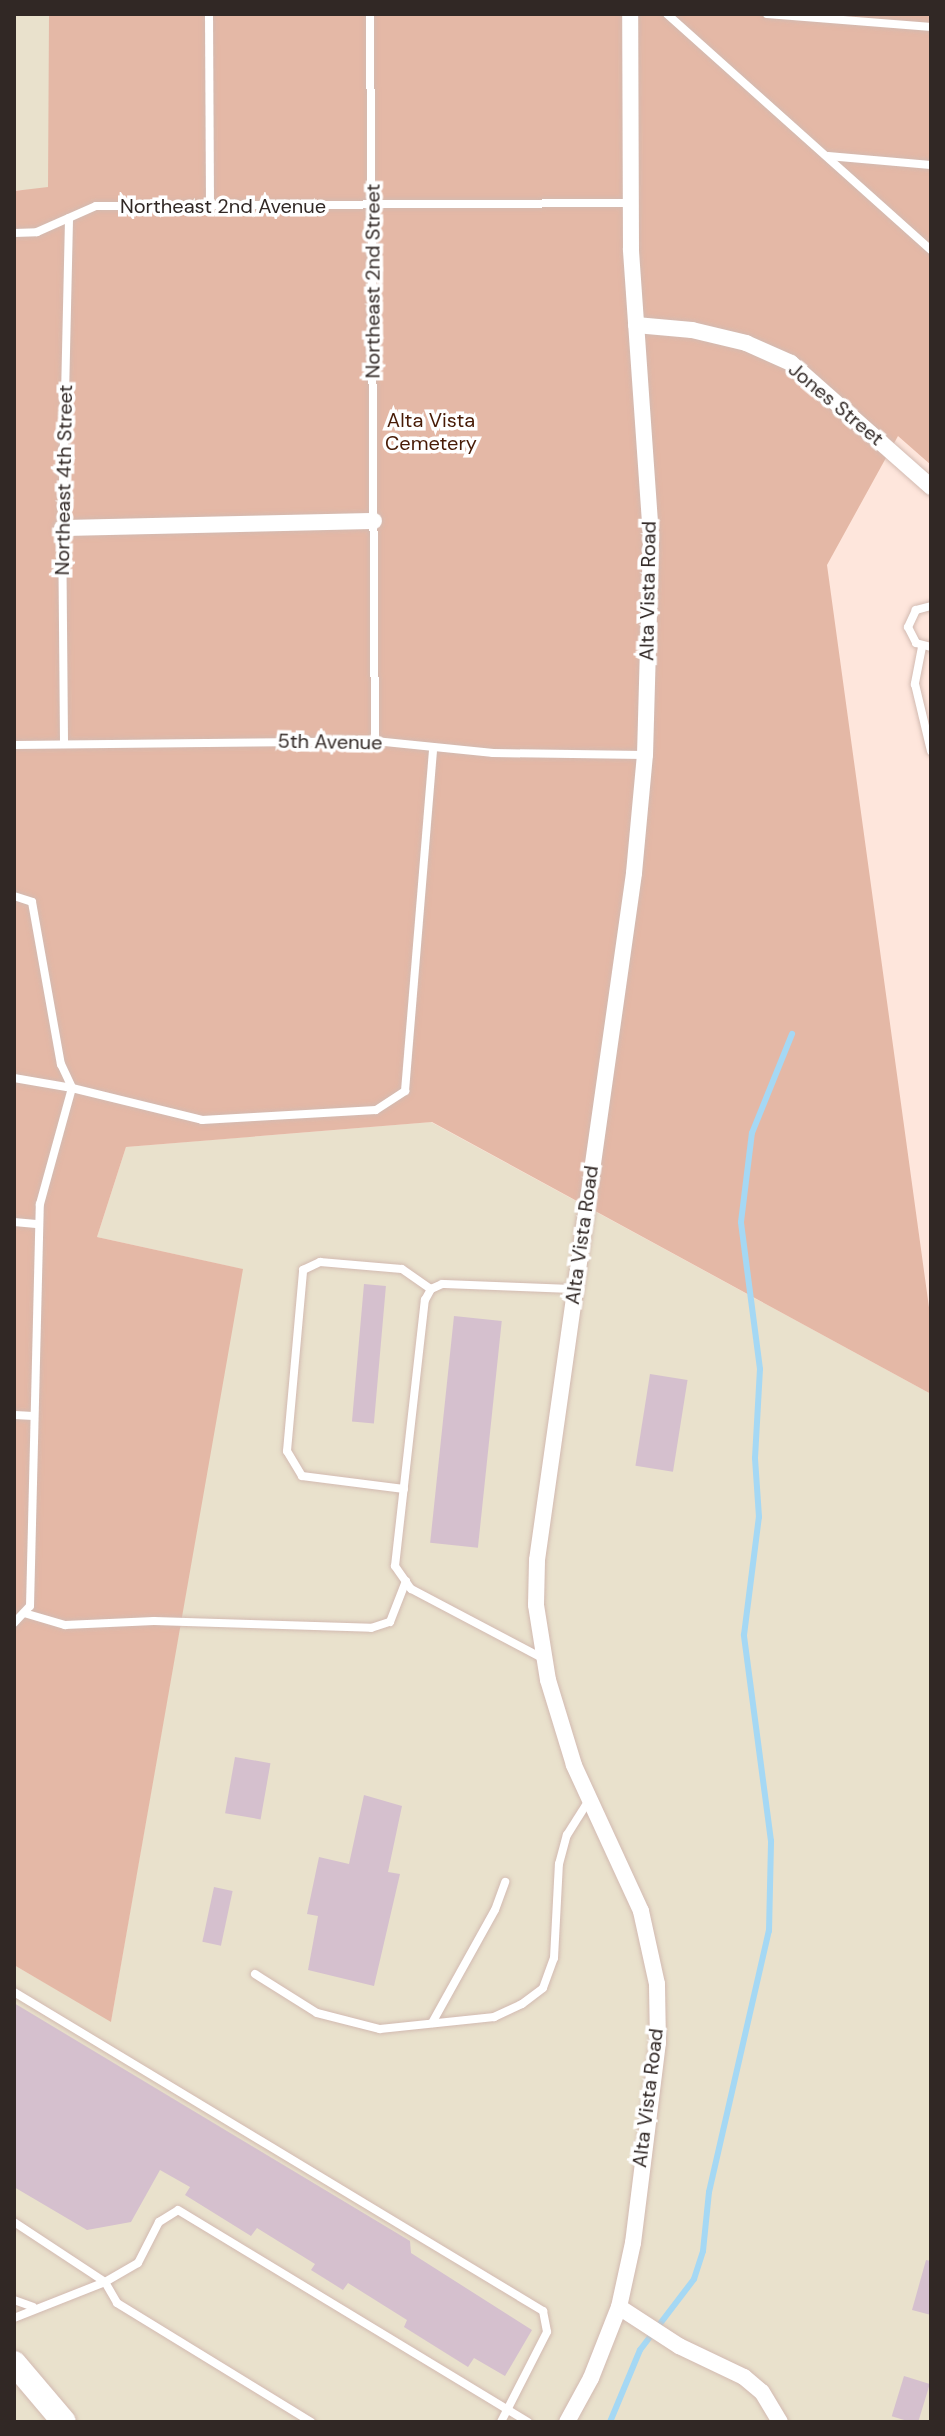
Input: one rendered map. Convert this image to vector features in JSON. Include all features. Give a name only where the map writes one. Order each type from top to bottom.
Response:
[{"type":"main road","points":[[14,2363],[64,2422]]},
{"type":"street","name":"Alta Vista Road","points":[[567,2422],[591,2378],[619,2307],[633,2243],[658,2043],[657,1984],[641,1911],[574,1765],[544,1660],[536,1605],[537,1560],[634,873],[645,755],[651,537],[630,203],[630,14]]},
{"type":"street","name":"Jones Street","points":[[636,325],[732,339],[791,363],[931,487]]},
{"type":"street","points":[[62,528],[374,521]]},
{"type":"street","points":[[619,2307],[679,2346],[744,2377],[762,2392],[780,2422]]},
{"type":"lane","points":[[209,14],[210,206]]},
{"type":"lane","name":"Northeast 2nd Street","points":[[370,14],[375,741]]},
{"type":"lane","points":[[667,14],[931,250]]},
{"type":"lane","points":[[767,14],[931,27]]},
{"type":"lane","points":[[827,156],[931,165]]},
{"type":"lane","name":"Northeast 2nd Avenue","points":[[14,233],[37,232],[96,206],[630,203]]},
{"type":"lane","name":"Northeast 4th Street","points":[[64,741],[62,528],[69,218]]},
{"type":"lane","points":[[931,606],[916,610],[909,620],[912,639],[926,647],[915,684],[931,751]]},
{"type":"lane","name":"5th Avenue","points":[[14,745],[64,741],[375,741],[433,748],[645,755]]},
{"type":"lane","points":[[14,1078],[72,1088],[202,1120],[376,1110],[405,1091],[433,748]]},
{"type":"lane","points":[[14,896],[32,902],[61,1064],[72,1088],[39,1224],[30,1606],[14,1623]]},
{"type":"lane","points":[[14,1222],[39,1224]]},
{"type":"lane","points":[[404,1489],[302,1476],[287,1451],[303,1270],[320,1262],[402,1269],[431,1289]]},
{"type":"lane","points":[[544,1660],[469,1623],[406,1581],[395,1566],[425,1300],[431,1289],[442,1284],[574,1289]]},
{"type":"lane","points":[[14,1415],[34,1416]]},
{"type":"lane","points":[[24,1613],[65,1625],[154,1621],[371,1628],[390,1622],[406,1581]]},
{"type":"lane","points":[[255,1974],[317,2013],[380,2029],[494,2017],[543,1988],[554,1958],[559,1864],[567,1835],[590,1799]]},
{"type":"lane","points":[[432,2023],[495,1910],[505,1882]]},
{"type":"lane","points":[[14,1992],[543,2311],[547,2332],[501,2422]]},
{"type":"lane","points":[[14,2318],[33,2307],[105,2282],[138,2263],[159,2222],[178,2210],[528,2422]]},
{"type":"lane","points":[[14,2222],[105,2282],[117,2303],[311,2422]]},
{"type":"lane","points":[[14,2300],[33,2307]]},
{"type":"shaded area","points":[[14,14],[49,14],[49,190],[14,190]]},
{"type":"shaded area","points":[[431,1122],[931,1394],[931,2422],[14,2422],[14,1965],[111,2021],[242,1269],[97,1237],[126,1147]]},
{"type":"green space","name":"Alta Vista Cemetery","points":[[49,14],[931,16],[931,465],[898,436],[827,565],[931,1322],[931,1394],[432,1122],[126,1147],[97,1237],[243,1269],[111,2022],[14,1965],[14,191],[48,187]]},
{"type":"building","points":[[364,1284],[386,1286],[374,1423],[352,1421]]},
{"type":"building","points":[[454,1316],[502,1321],[478,1548],[430,1543]]},
{"type":"building","points":[[650,1374],[688,1380],[673,1472],[635,1466]]},
{"type":"building","points":[[235,1757],[270,1763],[261,1819],[225,1813]]},
{"type":"building","points":[[364,1795],[402,1806],[388,1872],[400,1874],[374,1986],[308,1970],[318,1916],[307,1914],[319,1857],[349,1864]]},
{"type":"building","points":[[214,1887],[233,1891],[221,1946],[202,1942]]},
{"type":"building","points":[[14,2003],[410,2241],[411,2253],[532,2330],[505,2376],[474,2358],[468,2367],[404,2327],[407,2320],[348,2283],[343,2290],[311,2270],[315,2264],[257,2228],[251,2236],[185,2195],[190,2187],[160,2170],[131,2222],[87,2230],[14,2187]]},
{"type":"building","points":[[926,2260],[931,2261],[931,2315],[912,2310]]},
{"type":"building","points":[[904,2376],[930,2384],[918,2422],[892,2416]]},
{"type":"waterway","points":[[610,2422],[640,2350],[694,2279],[703,2251],[709,2192],[769,1931],[771,1841],[744,1635],[759,1517],[755,1458],[760,1369],[741,1222],[752,1133],[792,1034]]}]
